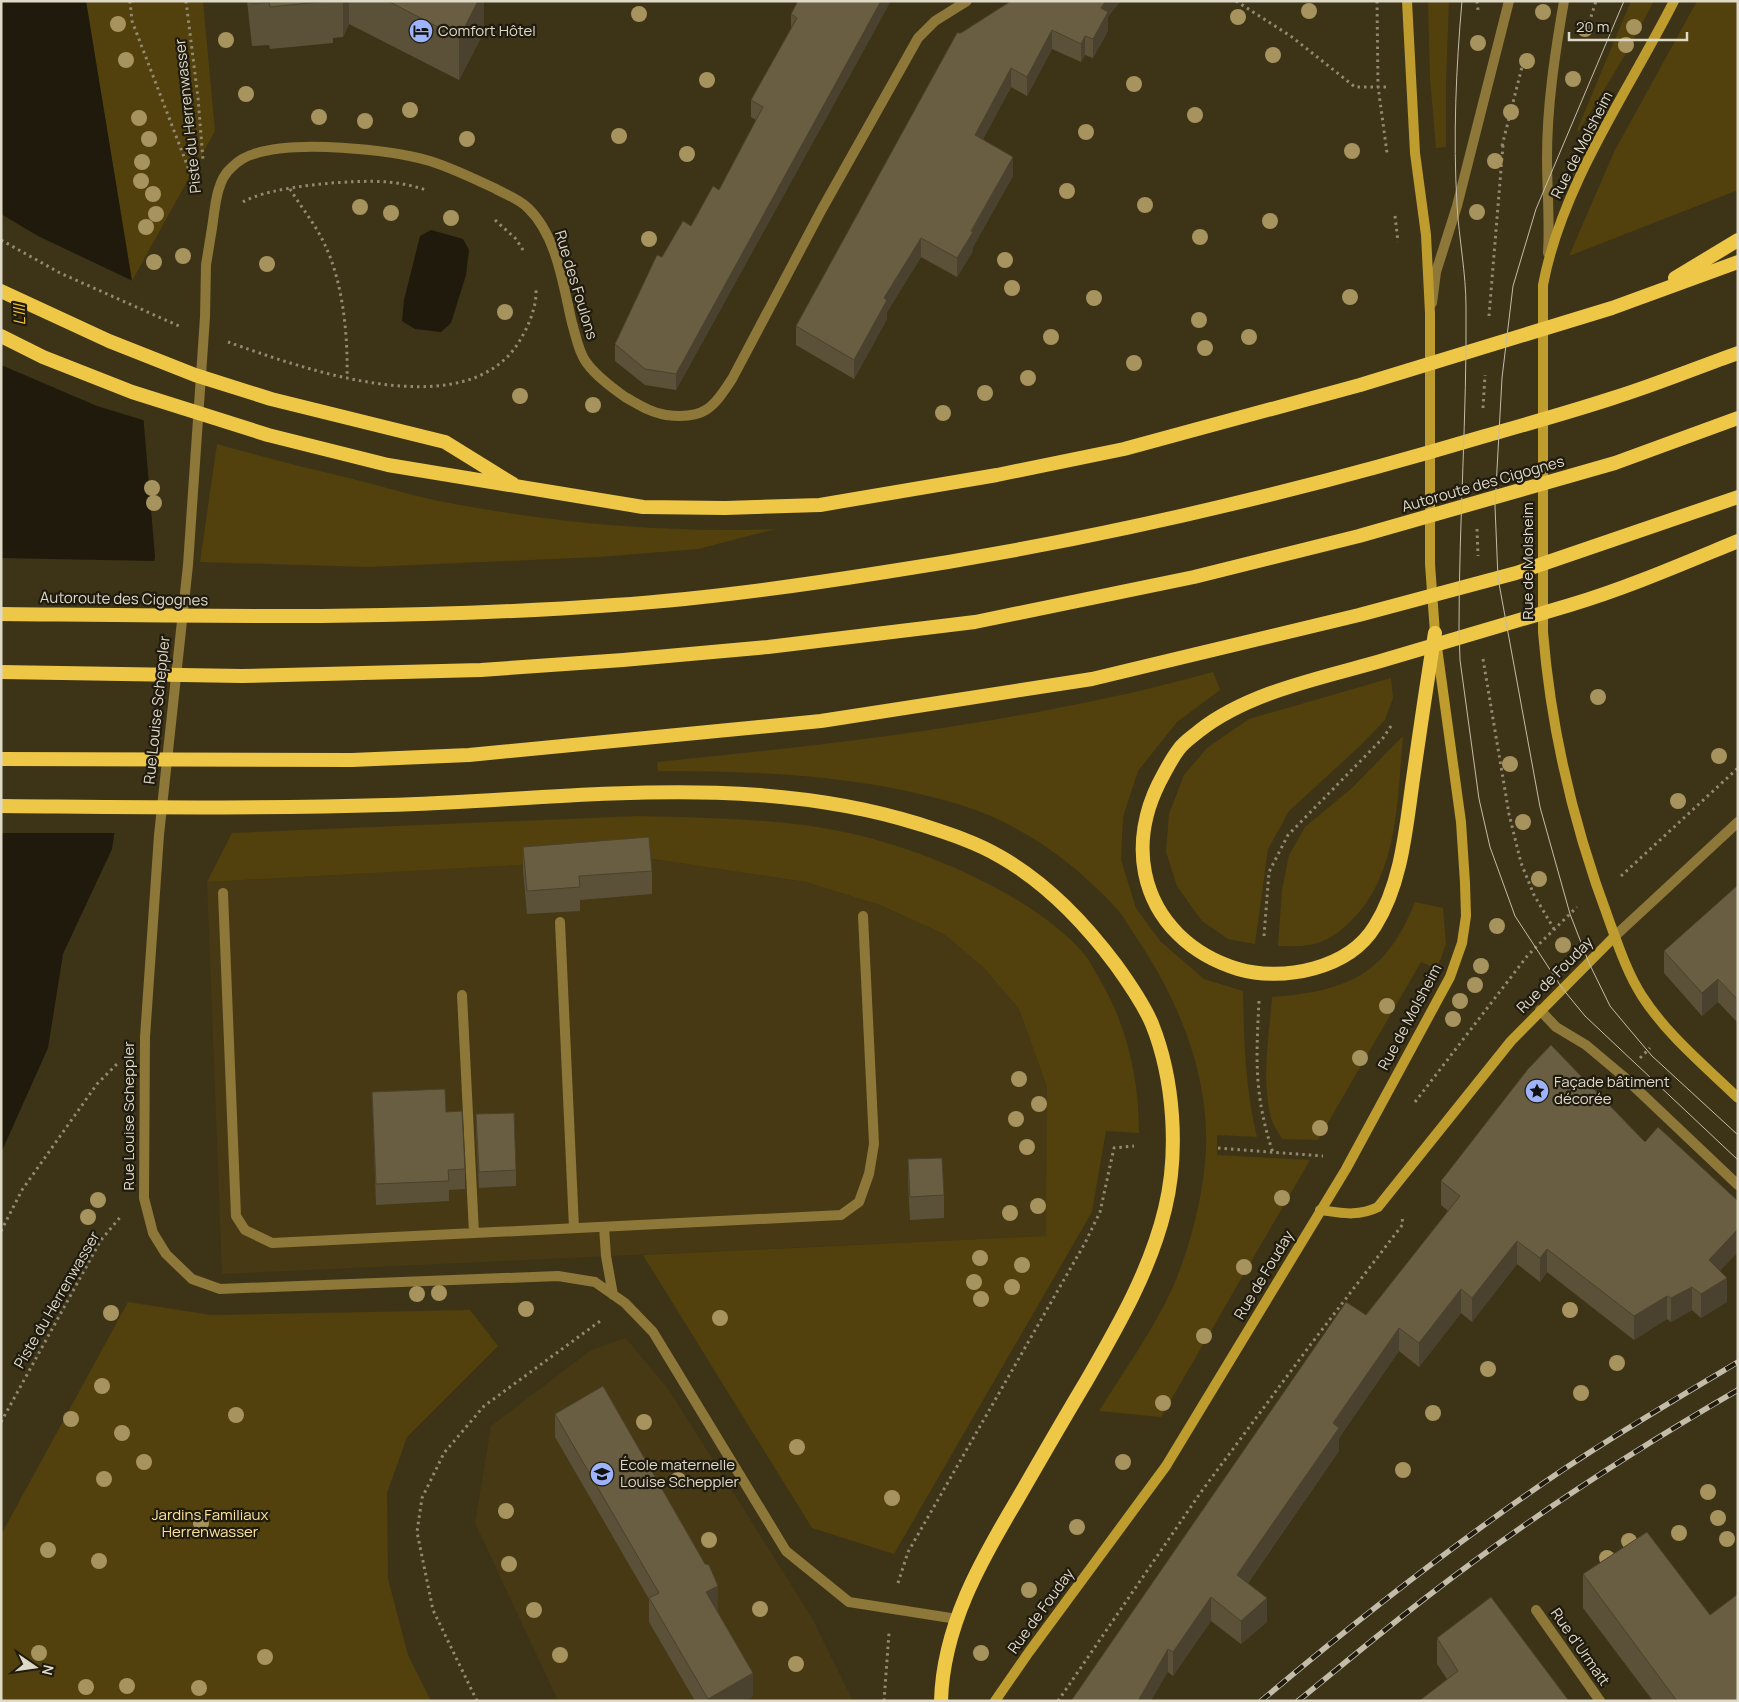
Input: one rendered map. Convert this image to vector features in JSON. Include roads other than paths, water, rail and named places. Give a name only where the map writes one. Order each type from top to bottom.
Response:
[{"type":"highway","points":[[1649,294],[1738,240]]},
{"type":"highway","points":[[1,336],[43,357],[132,392],[268,435],[388,465],[643,507],[725,508],[820,505],[997,475],[1124,448],[1360,385],[1612,308],[1738,262]]},
{"type":"highway","points":[[1,291],[109,341],[194,375],[271,399],[445,442],[520,488]]},
{"type":"highway","name":"Autoroute des Cigognes","points":[[1,614],[246,617],[472,612],[611,606],[760,591],[1067,542],[1222,508],[1360,473],[1613,398],[1738,353]]},
{"type":"highway","name":"Autoroute des Cigognes","points":[[1,672],[242,676],[481,670],[768,647],[965,623],[1194,577],[1359,536],[1615,463],[1738,418]]},
{"type":"highway","points":[[1,759],[236,761],[352,760],[469,755],[821,721],[1092,679],[1359,615],[1516,573],[1738,497]]},
{"type":"highway","points":[[1435,634],[1402,846],[1393,886],[1374,929],[1337,960],[1287,973],[1263,974],[1237,968],[1196,951],[1171,929],[1157,905],[1146,876],[1142,848],[1150,800],[1180,746],[1212,721],[1281,688],[1359,667],[1618,591],[1738,541]]},
{"type":"highway","points":[[1,806],[234,808],[448,804],[666,791],[792,798],[846,806],[893,816],[954,835],[1000,856],[1041,884],[1072,911],[1132,987],[1152,1024],[1163,1063],[1170,1106],[1172,1157],[1165,1208],[1128,1308],[995,1536],[966,1591],[942,1673],[941,1701]]},
{"type":"main road","name":"Rue de Molsheim","points":[[1320,1210],[1355,1153],[1450,977],[1462,943],[1466,891],[1461,822],[1435,634],[1430,564],[1430,313],[1426,235],[1415,153],[1407,1]]},
{"type":"main road","name":"Rue de Molsheim","points":[[1674,1],[1579,178],[1556,230],[1548,257],[1543,285],[1543,632],[1547,685],[1563,768],[1598,890],[1630,974],[1652,1010],[1667,1029],[1738,1098]]},
{"type":"main road","name":"Rue de Fouday","points":[[995,1701],[1166,1466],[1320,1210],[1355,1215],[1367,1213],[1378,1207],[1511,1041],[1615,936]]},
{"type":"street","name":"Rue des Foulons","points":[[212,228],[223,178],[230,168],[252,154],[273,150],[336,149],[377,152],[430,161],[476,179],[517,200],[528,208],[541,224],[549,238],[578,344],[585,360],[597,375],[628,398],[659,414],[679,417],[698,415],[715,404],[732,378],[822,209],[918,38],[935,21],[967,1]]},
{"type":"street","points":[[1430,313],[1436,272],[1457,206],[1509,1]]},
{"type":"street","points":[[1548,257],[1547,156],[1551,80],[1564,1]]},
{"type":"street","name":"Rue Louise Scheppler","points":[[212,228],[206,265],[205,317],[188,565],[158,835],[145,1037],[144,1198],[153,1233],[166,1254],[192,1279],[220,1289],[558,1276],[595,1282],[625,1303],[654,1332],[786,1551],[849,1602],[957,1619]]},
{"type":"street","points":[[1615,936],[1738,822]]},
{"type":"street","points":[[223,893],[236,1216],[245,1230],[272,1243],[841,1215],[859,1202],[869,1174],[874,1144],[863,916]]},
{"type":"street","points":[[560,922],[574,1228]]},
{"type":"street","points":[[462,995],[474,1233]]},
{"type":"street","points":[[1540,1010],[1556,1028],[1586,1045],[1623,1076],[1738,1185]]},
{"type":"street","points":[[604,1227],[606,1256],[613,1295]]},
{"type":"street","name":"Rue d'Urmatt","points":[[1536,1610],[1600,1701]]},
{"type":"water","name":"L'Ill","points":[[1,1],[86,1],[132,281],[155,557],[112,849],[63,954],[48,1048],[1,1153]]},
{"type":"water","points":[[431,230],[463,239],[469,250],[466,275],[451,323],[441,332],[415,329],[402,321],[404,300],[420,236]]},
{"type":"tram line","points":[[1462,1],[1455,128],[1457,205],[1466,307],[1459,588],[1460,660],[1479,799],[1490,847],[1515,916],[1562,988],[1585,1016],[1738,1160]]},
{"type":"tram line","points":[[1624,1],[1536,209],[1513,286],[1502,378],[1495,506],[1498,578],[1540,807],[1570,914],[1589,963],[1610,1006],[1652,1056],[1738,1135]]},
{"type":"railway","points":[[1261,1701],[1334,1640],[1525,1496],[1607,1441],[1738,1362]]},
{"type":"railway","points":[[1298,1701],[1412,1609],[1503,1540],[1619,1462],[1738,1390]]},
{"type":"place","name":"Comfort Hôtel","points":[[421,31]]},
{"type":"place","name":"Façade bâtiment décorée","points":[[1537,1091]]},
{"type":"place","name":"École maternelle Louise Scheppler","points":[[602,1474]]},
{"type":"park label","name":"Jardins Familiaux Herrenwasser","points":[[210,1524]]}]
